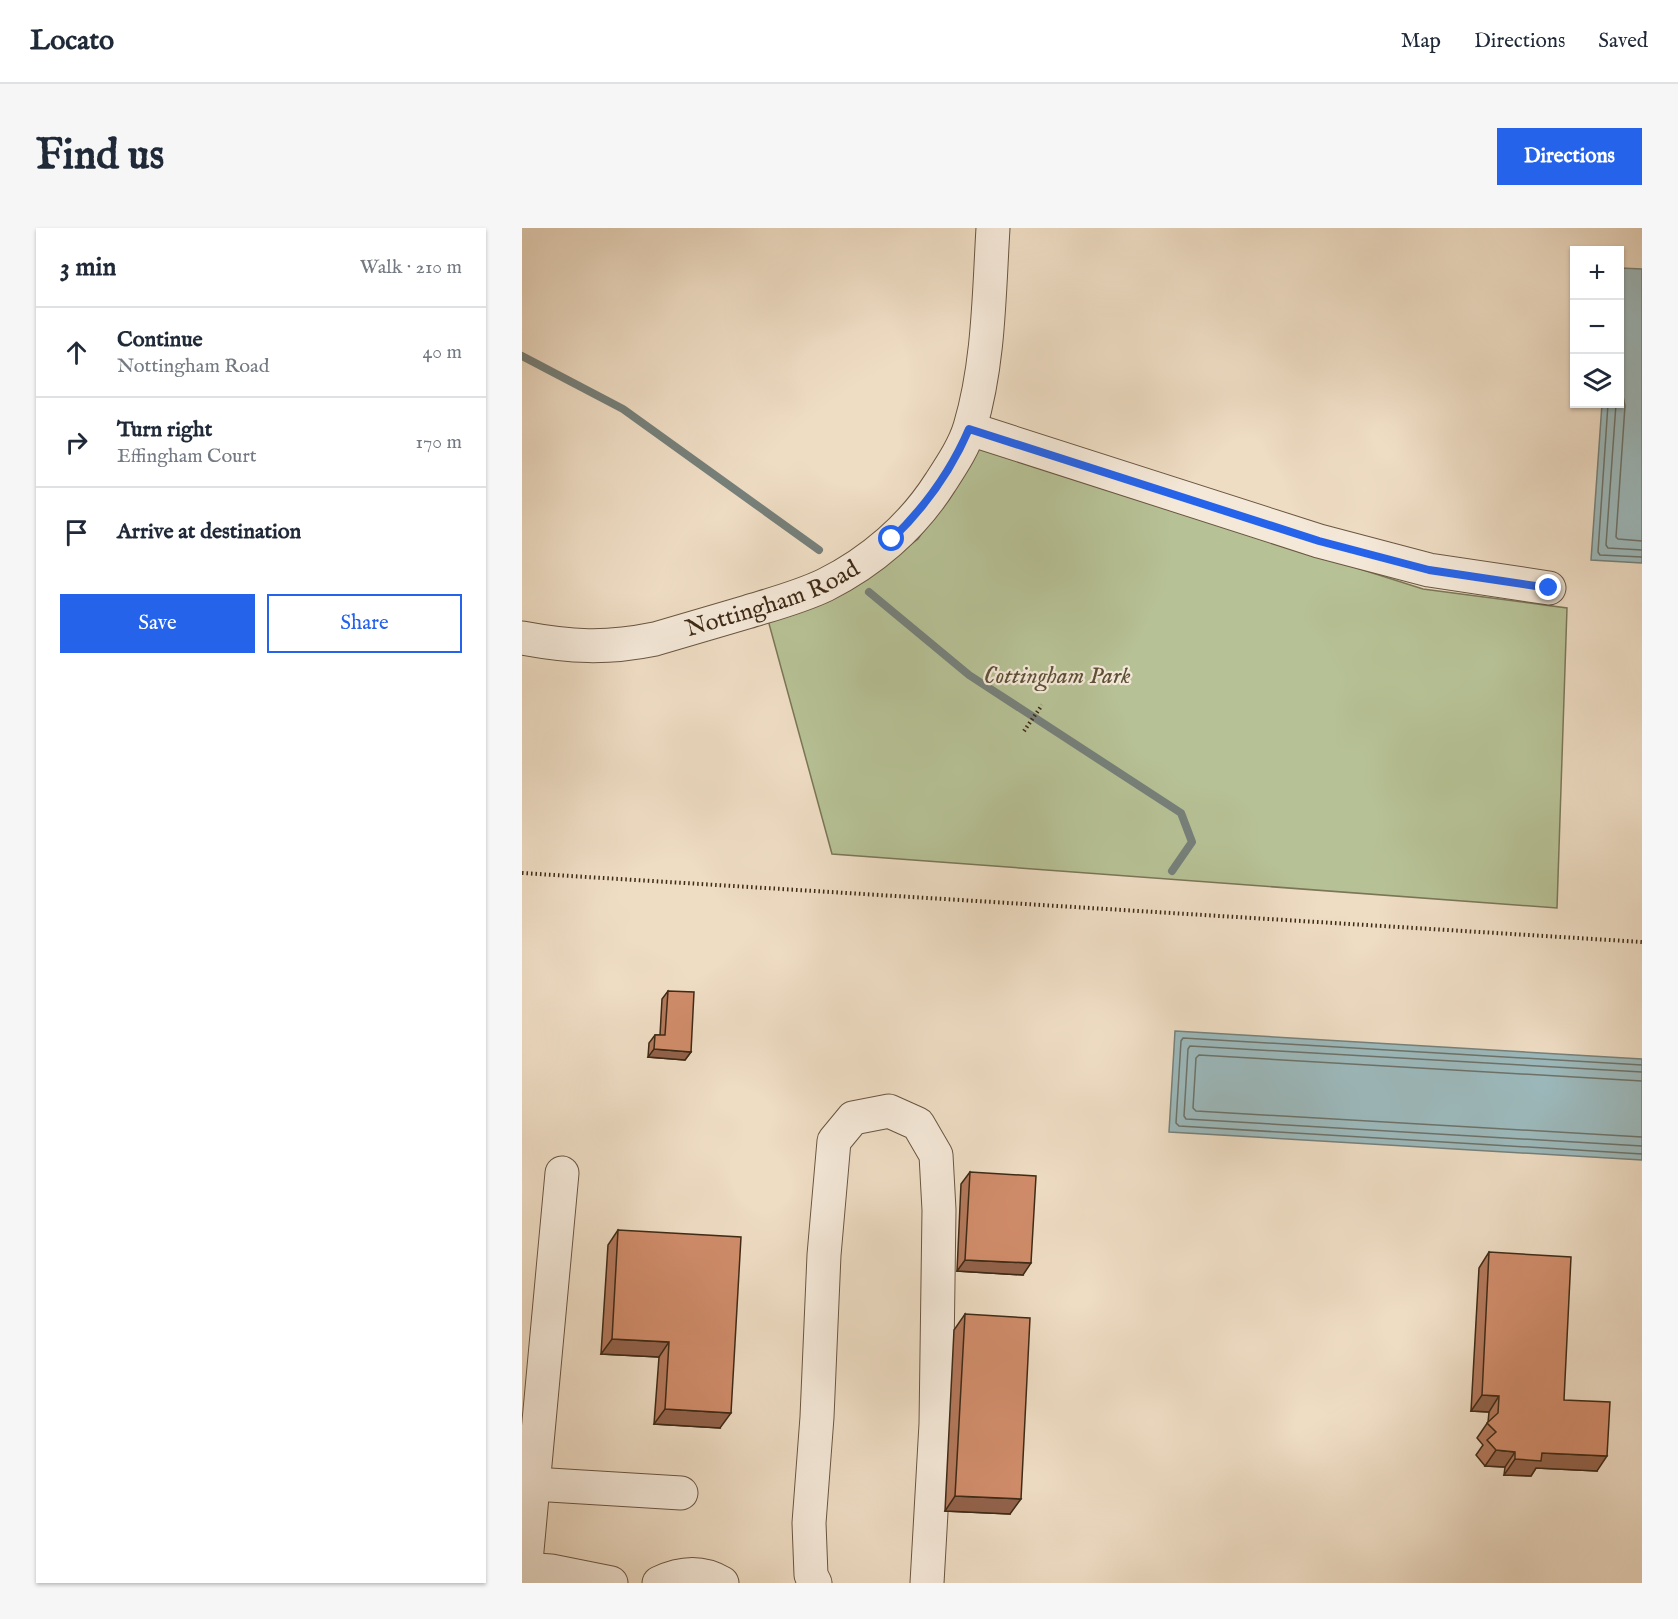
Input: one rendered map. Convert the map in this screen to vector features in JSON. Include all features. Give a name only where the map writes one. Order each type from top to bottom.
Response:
[{"type":"street","name":"Nottingham Road","points":[[522,638],[576,646],[608,646],[655,639],[782,601],[822,586],[872,556],[892,539],[918,513],[948,471],[969,429],[983,373],[993,228]]},
{"type":"street","points":[[969,429],[1319,541],[1429,570],[1549,588]]},
{"type":"street","points":[[815,1583],[812,1575],[809,1523],[817,1417],[824,1255],[834,1141],[853,1118],[889,1111],[918,1124],[936,1155],[939,1210],[936,1424],[927,1583]]},
{"type":"street","points":[[562,1173],[524,1574],[577,1575],[611,1583]]},
{"type":"street","points":[[534,1484],[681,1493]]},
{"type":"street","points":[[660,1581],[693,1574],[713,1578],[722,1583]]},
{"type":"path","points":[[1024,731],[1042,705]]},
{"type":"path","points":[[522,873],[1642,942]]},
{"type":"green space","name":"Cottingham Park","points":[[979,448],[1423,589],[1567,608],[1557,908],[832,854],[768,620],[846,591],[918,539]]},
{"type":"water","points":[[1624,268],[1642,269],[1642,563],[1591,560],[1602,408],[1624,408]]},
{"type":"water","points":[[1175,1031],[1642,1059],[1642,1160],[1169,1132]]},
{"type":"building","points":[[668,991],[694,992],[691,1052],[654,1049],[655,1035],[665,1035]]},
{"type":"building","points":[[970,1172],[1036,1176],[1031,1263],[965,1260]]},
{"type":"building","points":[[618,1230],[741,1237],[731,1413],[665,1409],[669,1342],[612,1339]]},
{"type":"building","points":[[1489,1252],[1571,1257],[1564,1400],[1610,1402],[1607,1456],[1542,1453],[1541,1461],[1515,1459],[1515,1452],[1496,1450],[1487,1440],[1496,1432],[1487,1423],[1498,1413],[1499,1396],[1482,1395]]},
{"type":"building","points":[[965,1314],[1030,1318],[1021,1499],[955,1496]]},
{"type":"waterway","points":[[522,356],[623,409],[819,550]]},
{"type":"waterway","points":[[869,592],[969,675],[1181,813],[1192,842],[1172,871]]},
{"type":"route","points":[[892,539],[918,513],[933,493],[960,450],[969,429],[1319,541],[1429,570],[1549,588]]}]
